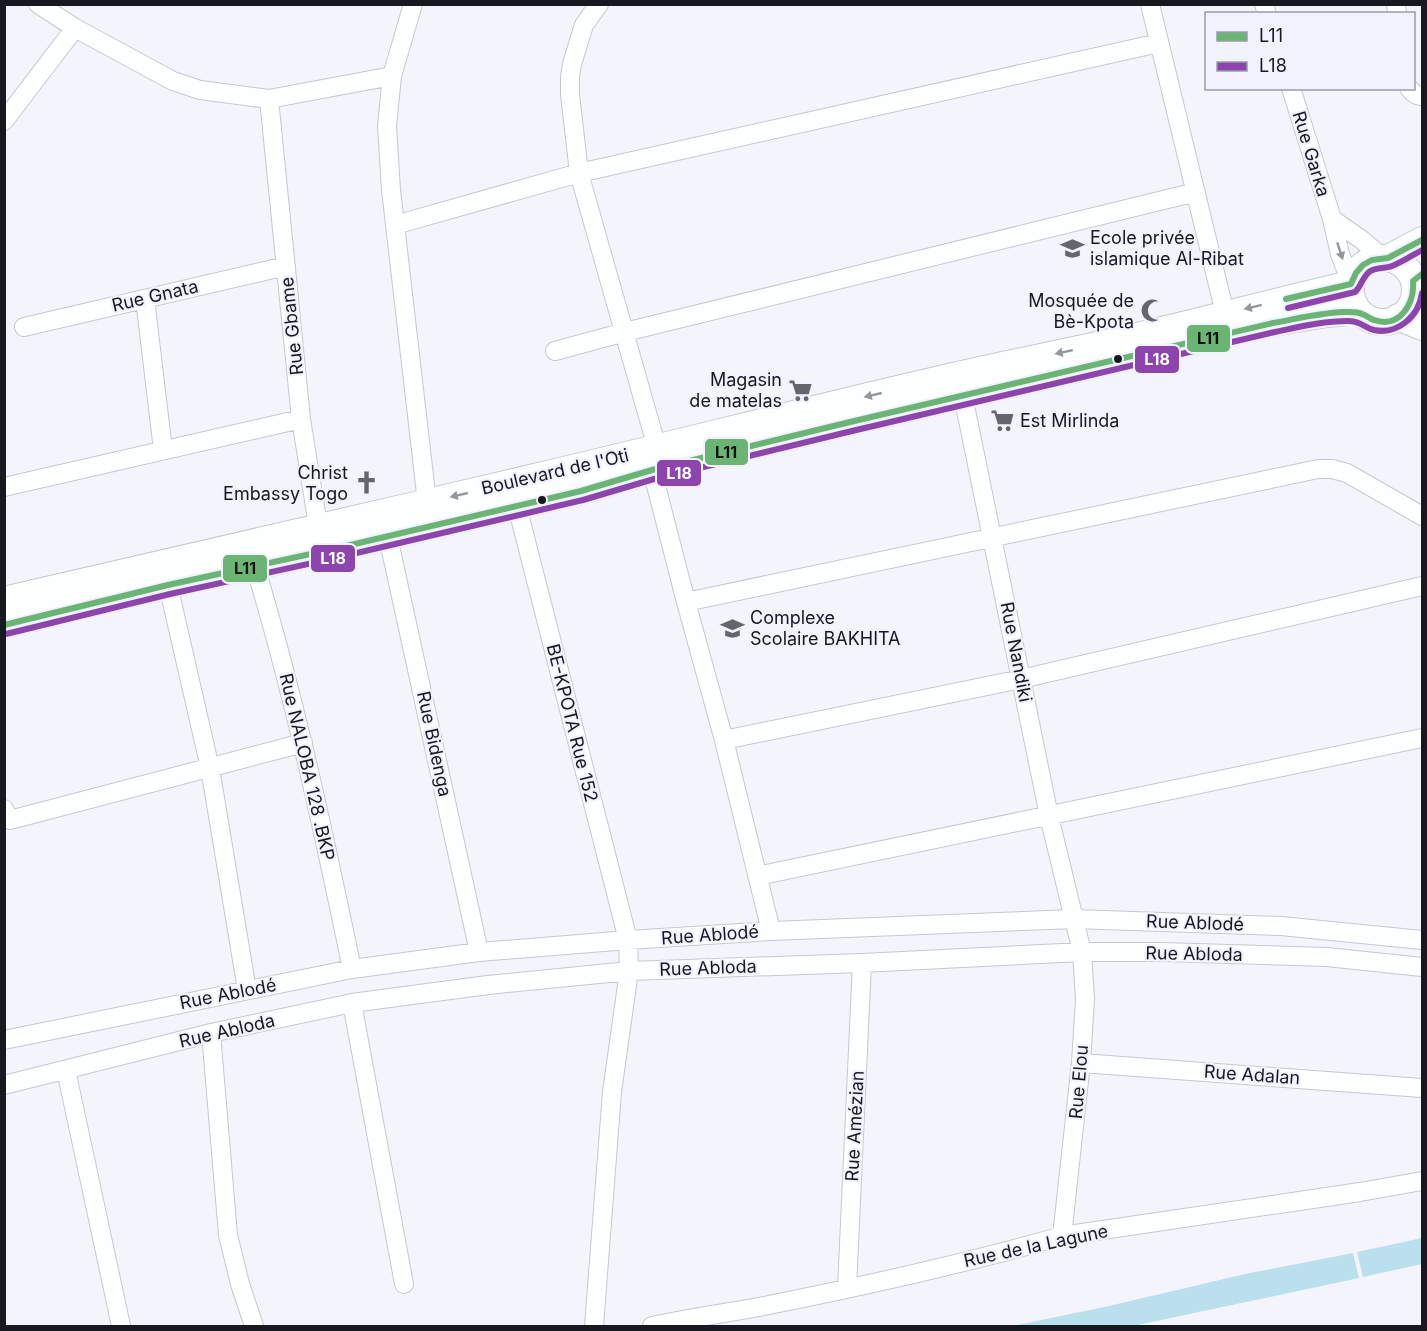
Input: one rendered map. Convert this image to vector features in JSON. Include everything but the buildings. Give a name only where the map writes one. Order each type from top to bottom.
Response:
[{"type":"main road","points":[[1386,258],[1404,266],[1418,284],[1410,307],[1405,313],[1390,320],[1374,320],[1366,317],[1354,303],[1351,284],[1356,273],[1372,260],[1386,258],[1422,240]]},
{"type":"main road","name":"Boulevard de l'Oti","points":[[1227,324],[1351,284]]},
{"type":"main road","name":"Boulevard de l'Oti","points":[[4,625],[255,566],[427,502],[655,459],[961,386],[1114,341],[1227,324],[1273,323],[1359,311]]},
{"type":"main road","points":[[1398,317],[1422,327]]},
{"type":"main road","name":"Boulevard de l'Oti","points":[[4,600],[173,560],[320,540],[388,537],[581,491],[655,459]]},
{"type":"street","points":[[38,4],[172,81],[200,90],[269,99],[392,76]]},
{"type":"street","points":[[412,4],[392,76],[387,126],[391,190],[427,502]]},
{"type":"street","points":[[1150,4],[1227,324]]},
{"type":"street","points":[[602,5],[584,25],[570,77],[579,173],[625,332],[686,602],[724,740],[771,931]]},
{"type":"street","points":[[4,121],[75,27]]},
{"type":"street","points":[[395,225],[579,173],[1159,43]]},
{"type":"street","name":"Rue Garka","points":[[1292,90],[1351,284]]},
{"type":"street","name":"Rue Gbame","points":[[269,99],[301,419],[320,540]]},
{"type":"street","points":[[555,351],[1196,192]]},
{"type":"street","points":[[1332,219],[1386,258]]},
{"type":"street","name":"Rue Gnata","points":[[24,327],[286,266]]},
{"type":"street","points":[[145,298],[163,450]]},
{"type":"street","name":"Rue Nandiki","points":[[961,386],[1049,816],[1075,923]]},
{"type":"street","points":[[4,487],[301,419]]},
{"type":"street","points":[[686,602],[1326,468],[1347,473],[1422,516]]},
{"type":"street","name":"BE-KPOTA Rue 152","points":[[517,506],[628,940],[629,971],[612,1092],[594,1326]]},
{"type":"street","name":"Rue Bidenga","points":[[388,537],[479,952]]},
{"type":"street","name":"Rue NALOBA 128 .BKP","points":[[255,566],[303,743],[352,969]]},
{"type":"street","points":[[168,585],[210,768],[247,990]]},
{"type":"street","points":[[724,740],[1021,679],[1422,586]]},
{"type":"street","points":[[758,876],[1422,738]]},
{"type":"street","points":[[7,813],[10,820],[303,743]]},
{"type":"street","name":"Rue Ablodé","points":[[4,1040],[352,969],[479,952],[628,940],[771,931],[1075,923],[1281,926],[1422,940]]},
{"type":"street","name":"Rue Elou","points":[[1062,1236],[1081,1063],[1085,999],[1082,952],[1075,923]]},
{"type":"street","name":"Rue Abloda","points":[[4,1085],[211,1033],[352,1003],[488,985],[629,971],[1082,952],[1327,957],[1422,967]]},
{"type":"street","name":"Rue Amézian","points":[[847,1288],[862,963]]},
{"type":"street","points":[[352,1003],[404,1284]]},
{"type":"street","points":[[211,1033],[228,1235],[237,1275],[254,1326]]},
{"type":"street","name":"Rue Adalan","points":[[1081,1063],[1422,1088]]},
{"type":"street","points":[[66,1070],[121,1326]]},
{"type":"street","name":"Rue de la Lagune","points":[[652,1326],[847,1288],[1005,1252],[1062,1236],[1422,1181]]},
{"type":"water","points":[[1422,1238],[1422,1264],[1363,1277],[1357,1252]]},
{"type":"water","points":[[1353,1253],[1359,1278],[1133,1326],[1012,1326],[1245,1274]]},
{"type":"transit line","name":"L11","points":[[1286,299],[1351,284],[1363,265],[1372,260],[1388,258],[1422,240]]},
{"type":"transit line","name":"L18","points":[[1288,308],[1355,292],[1371,270],[1392,266],[1422,250]]},
{"type":"transit line","name":"L11","points":[[4,625],[168,585],[581,491],[652,470],[1273,323],[1350,312],[1360,313],[1383,322],[1391,321],[1404,312],[1411,298],[1413,281],[1422,274]]},
{"type":"transit line","name":"L18","points":[[6,634],[170,594],[583,500],[654,479],[1275,332],[1339,321],[1356,322],[1374,330],[1391,330],[1399,327],[1412,316],[1422,293]]},
{"type":"place","name":"Ecole privée islamique Al-Ribat","points":[[1072,248]]},
{"type":"place","name":"Mosquée de Bè-Kpota","points":[[1152,311]]},
{"type":"place","name":"Magasin de matelas","points":[[800,390]]},
{"type":"place","name":"Est Mirlinda","points":[[1002,421]]},
{"type":"place","name":"Christ Embassy Togo","points":[[366,483]]},
{"type":"place","name":"Complexe Scolaire BAKHITA","points":[[732,628]]}]
